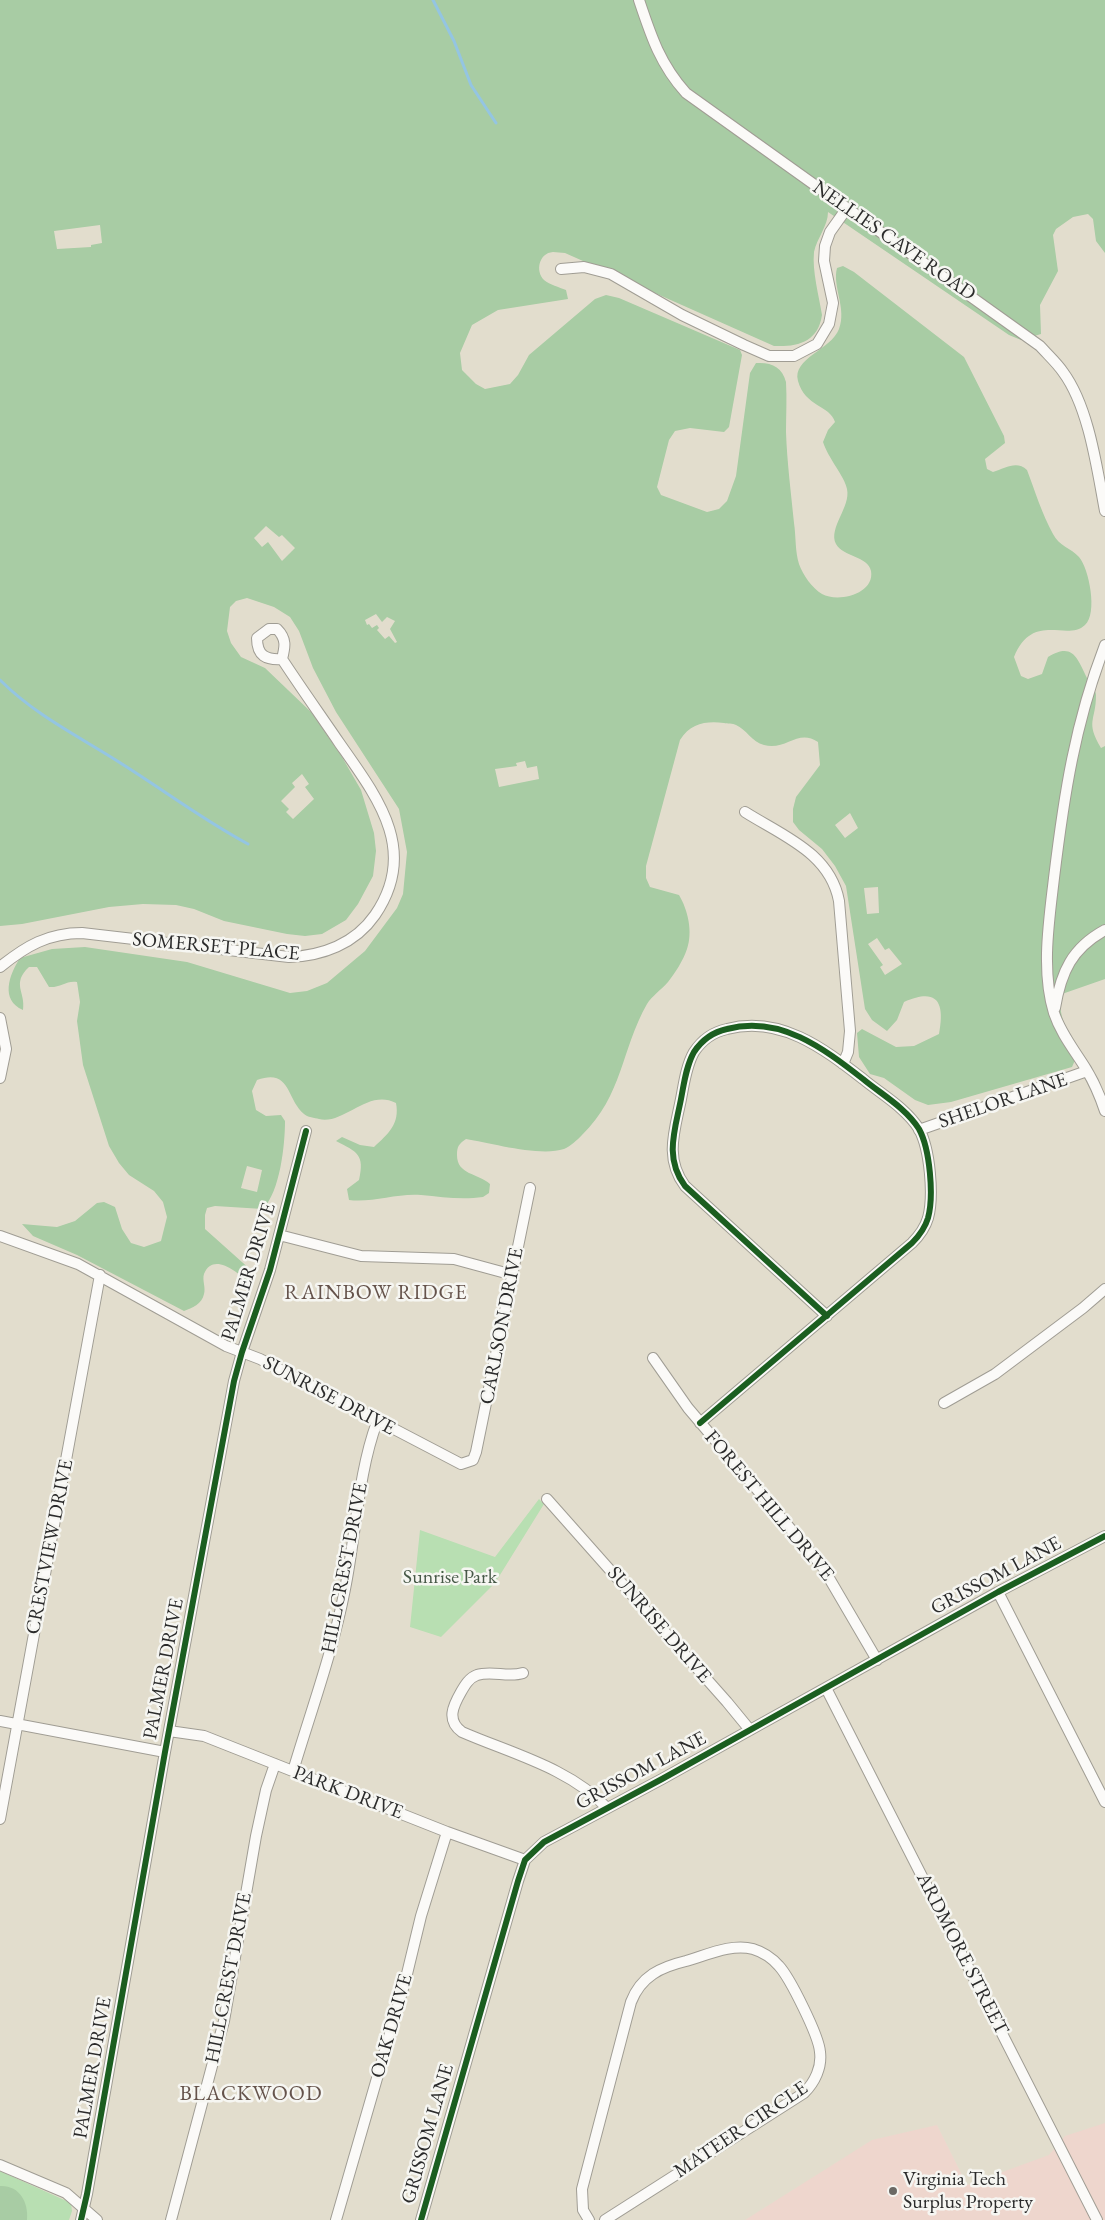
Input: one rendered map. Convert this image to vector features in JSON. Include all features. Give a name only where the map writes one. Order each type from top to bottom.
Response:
[{"type":"street","name":"NELLIES CAVE ROAD","points":[[639,0],[658,54],[670,76],[686,93],[1040,346],[1064,373],[1081,409],[1092,440],[1105,511]]},
{"type":"street","points":[[561,269],[584,267],[611,274],[682,316],[744,345],[769,356],[794,356],[817,344],[829,324],[833,303],[824,261],[825,246],[830,232],[847,208]]},
{"type":"street","points":[[1105,645],[1089,687],[1065,785],[1051,901],[1048,952],[1050,993],[1054,1014],[1064,1036],[1102,1095],[1105,1111]]},
{"type":"street","name":"SOMERSET PLACE","points":[[0,967],[34,942],[65,933],[82,933],[289,957],[328,951],[342,944],[364,928],[381,906],[390,886],[394,853],[389,826],[383,809],[368,784],[282,659]]},
{"type":"street","points":[[745,812],[811,853],[826,867],[834,882],[839,901],[850,1031],[848,1052],[843,1064]]},
{"type":"street","points":[[1054,1014],[1058,989],[1071,958],[1094,937],[1105,930]]},
{"type":"street","points":[[0,1018],[6,1049],[0,1078]]},
{"type":"street","points":[[700,1423],[827,1316],[912,1243],[922,1231],[928,1217],[930,1201],[927,1151],[919,1130],[903,1111],[843,1064],[815,1044],[790,1032],[774,1028],[748,1025],[732,1027],[714,1033],[700,1044],[689,1064],[672,1145],[674,1169],[685,1186],[827,1316]]},
{"type":"street","name":"SHELOR LANE","points":[[919,1130],[1087,1071]]},
{"type":"street","name":"PALMER DRIVE","points":[[80,2220],[84,2208],[165,1752],[234,1381],[242,1352],[265,1289],[306,1131]]},
{"type":"street","name":"CARLSON DRIVE","points":[[469,1462],[476,1452],[530,1188]]},
{"type":"street","points":[[279,1235],[361,1256],[454,1259],[513,1274]]},
{"type":"street","name":"SUNRISE DRIVE","points":[[0,1236],[65,1259],[100,1275],[226,1346],[260,1359],[456,1463],[469,1462]]},
{"type":"street","name":"CRESTVIEW DRIVE","points":[[0,1819],[100,1275]]},
{"type":"street","points":[[944,1403],[995,1374],[1083,1308],[1105,1289]]},
{"type":"street","name":"FOREST HILL DRIVE","points":[[653,1358],[700,1423],[822,1566],[877,1660]]},
{"type":"street","name":"HILLCREST DRIVE","points":[[293,1771],[338,1624],[352,1557],[368,1453],[377,1422]]},
{"type":"street","name":"SUNRISE DRIVE","points":[[547,1499],[750,1730]]},
{"type":"street","name":"GRISSOM LANE","points":[[421,2220],[525,1860],[544,1842],[998,1592],[1105,1536]]},
{"type":"street","points":[[998,1592],[1105,1802]]},
{"type":"street","points":[[523,1673],[507,1676],[484,1674],[471,1678],[453,1707],[452,1716],[455,1726],[462,1732],[565,1776],[590,1792],[607,1808]]},
{"type":"street","name":"ARDMORE STREET","points":[[826,1688],[1097,2220]]},
{"type":"street","points":[[0,1721],[165,1752]]},
{"type":"street","name":"PARK DRIVE","points":[[169,1731],[204,1736],[447,1832],[525,1860]]},
{"type":"street","name":"HILLCREST DRIVE","points":[[171,2220],[224,2021],[258,1826],[275,1764]]},
{"type":"street","name":"OAK DRIVE","points":[[336,2220],[447,1832]]},
{"type":"street","name":"MATEER CIRCLE","points":[[589,2220],[584,2210],[582,2189],[631,2002],[637,1990],[648,1976],[664,1967],[732,1948],[752,1949],[771,1958],[785,1975],[818,2041],[820,2062],[812,2084],[804,2093],[605,2220]]},
{"type":"street","points":[[0,2165],[66,2193],[97,2220]]},
{"type":"shaded area","points":[[1105,2123],[1105,2220],[745,2220],[872,2140],[937,2125],[967,2185],[1049,2155],[1065,2136]]},
{"type":"green space","points":[[0,0],[1105,0],[1105,253],[1096,241],[1093,219],[1088,214],[1073,217],[1056,229],[1053,235],[1058,271],[1040,305],[1041,334],[1021,340],[1009,335],[828,212],[828,217],[814,252],[815,275],[822,315],[816,331],[806,341],[799,344],[774,346],[565,253],[553,252],[544,256],[540,263],[541,276],[546,282],[566,290],[568,299],[498,310],[472,325],[460,353],[462,370],[476,384],[485,389],[510,384],[518,375],[529,355],[595,299],[606,295],[619,298],[740,350],[742,355],[729,427],[724,432],[690,428],[675,431],[669,440],[657,487],[661,495],[707,512],[719,509],[727,501],[736,476],[750,373],[756,363],[767,363],[776,366],[786,382],[787,455],[799,564],[808,581],[822,594],[829,597],[846,597],[861,591],[871,579],[871,571],[865,562],[844,552],[836,544],[834,538],[835,531],[846,503],[847,489],[823,442],[828,430],[835,422],[828,412],[806,396],[801,390],[798,381],[798,373],[801,366],[828,343],[839,329],[841,305],[836,283],[837,268],[843,266],[854,272],[964,357],[1004,436],[1005,443],[985,459],[987,469],[993,472],[1015,465],[1027,470],[1053,534],[1058,541],[1079,557],[1083,563],[1091,591],[1091,611],[1085,625],[1069,631],[1040,631],[1031,635],[1022,643],[1014,657],[1021,676],[1028,679],[1042,674],[1048,657],[1063,651],[1073,654],[1095,691],[1096,704],[1092,721],[1093,732],[1101,748],[1105,746],[1105,979],[1062,994],[1061,1010],[1064,1024],[1079,1051],[1072,1067],[951,1102],[928,1105],[915,1100],[884,1078],[870,1074],[859,1057],[857,1033],[862,1029],[896,1047],[914,1046],[939,1034],[941,1023],[940,1006],[932,997],[925,996],[904,1002],[897,1020],[887,1031],[872,1020],[865,1009],[846,886],[835,866],[822,849],[799,830],[793,822],[793,809],[796,797],[820,765],[818,742],[804,737],[779,745],[764,745],[735,724],[711,722],[699,724],[684,734],[680,740],[646,866],[646,878],[650,887],[679,895],[689,921],[689,942],[679,967],[647,1004],[638,1021],[614,1088],[606,1104],[582,1135],[564,1149],[554,1151],[529,1150],[466,1139],[458,1147],[458,1162],[464,1170],[490,1184],[489,1193],[483,1197],[460,1198],[403,1195],[358,1201],[349,1200],[347,1189],[359,1180],[361,1171],[360,1159],[354,1151],[336,1141],[342,1137],[360,1145],[374,1147],[392,1128],[396,1117],[396,1103],[376,1100],[338,1117],[319,1119],[304,1114],[298,1108],[286,1087],[276,1078],[268,1077],[257,1080],[252,1091],[256,1110],[266,1116],[281,1115],[285,1121],[283,1155],[274,1191],[263,1209],[215,1206],[207,1208],[205,1215],[205,1229],[252,1271],[247,1281],[225,1266],[213,1265],[204,1274],[203,1297],[199,1303],[184,1311],[77,1255],[33,1236],[22,1224],[57,1227],[75,1221],[97,1203],[104,1202],[115,1207],[122,1229],[131,1243],[144,1247],[161,1241],[167,1217],[163,1202],[154,1191],[129,1175],[109,1146],[83,1065],[77,1021],[80,1002],[77,982],[49,987],[37,967],[29,967],[21,978],[20,983],[23,1010],[11,1000],[9,994],[10,979],[20,958],[52,949],[85,947],[187,962],[290,993],[307,991],[327,983],[365,951],[397,908],[403,894],[407,852],[399,809],[336,712],[313,668],[299,631],[290,617],[274,607],[247,598],[236,601],[230,607],[227,631],[231,643],[241,657],[265,668],[311,712],[342,757],[361,790],[374,833],[376,851],[373,876],[358,904],[346,920],[322,934],[305,936],[224,921],[194,909],[176,905],[143,904],[109,907],[22,924],[0,926]],"holes":[[[100,225],[102,243],[91,245],[91,247],[57,249],[54,231]],[[266,526],[279,537],[282,535],[295,548],[282,561],[268,542],[262,547],[254,538]],[[376,614],[382,622],[387,617],[395,621],[390,629],[397,642],[395,643],[389,636],[385,639],[377,630],[379,628],[377,625],[372,628],[369,624],[367,625],[365,620]],[[525,761],[527,768],[537,766],[539,779],[499,787],[495,769],[517,766],[516,763]],[[302,774],[309,784],[305,787],[314,799],[293,819],[286,812],[289,809],[281,801],[295,787],[292,783]],[[850,813],[858,828],[845,838],[835,825]],[[878,887],[879,913],[867,914],[864,888]],[[877,938],[885,950],[889,948],[902,964],[885,975],[880,967],[883,965],[868,944]],[[247,1166],[262,1170],[257,1192],[241,1188]]]},
{"type":"green space","name":"Sunrise Park","points":[[539,1499],[544,1504],[495,1583],[441,1637],[410,1627],[420,1530],[495,1557]]},
{"type":"green space","points":[[0,2171],[71,2203],[72,2211],[69,2220],[0,2220]]},
{"type":"green space","points":[[0,2186],[13,2188],[21,2196],[26,2207],[27,2220],[0,2220]]},
{"type":"waterway","points":[[433,0],[454,41],[471,85],[496,123]]},
{"type":"waterway","points":[[0,680],[28,705],[43,715],[248,844]]},
{"type":"cycle path","points":[[700,1423],[912,1243],[922,1232],[927,1222],[931,1198],[930,1173],[923,1138],[914,1121],[893,1102],[832,1056],[800,1037],[783,1030],[746,1026],[717,1032],[704,1040],[697,1048],[691,1057],[687,1069],[674,1133],[673,1154],[675,1165],[685,1186],[827,1316]]},
{"type":"cycle path","points":[[81,2220],[234,1381],[270,1270],[306,1131]]},
{"type":"cycle path","points":[[421,2220],[525,1860],[544,1842],[662,1779],[998,1592],[1105,1536]]},
{"type":"place","name":"Virginia Tech Surplus Property","points":[[893,2191]]},
{"type":"district","name":"RAINBOW RIDGE","points":[[376,1293]]},
{"type":"district","name":"BLACKWOOD","points":[[251,2094]]}]
